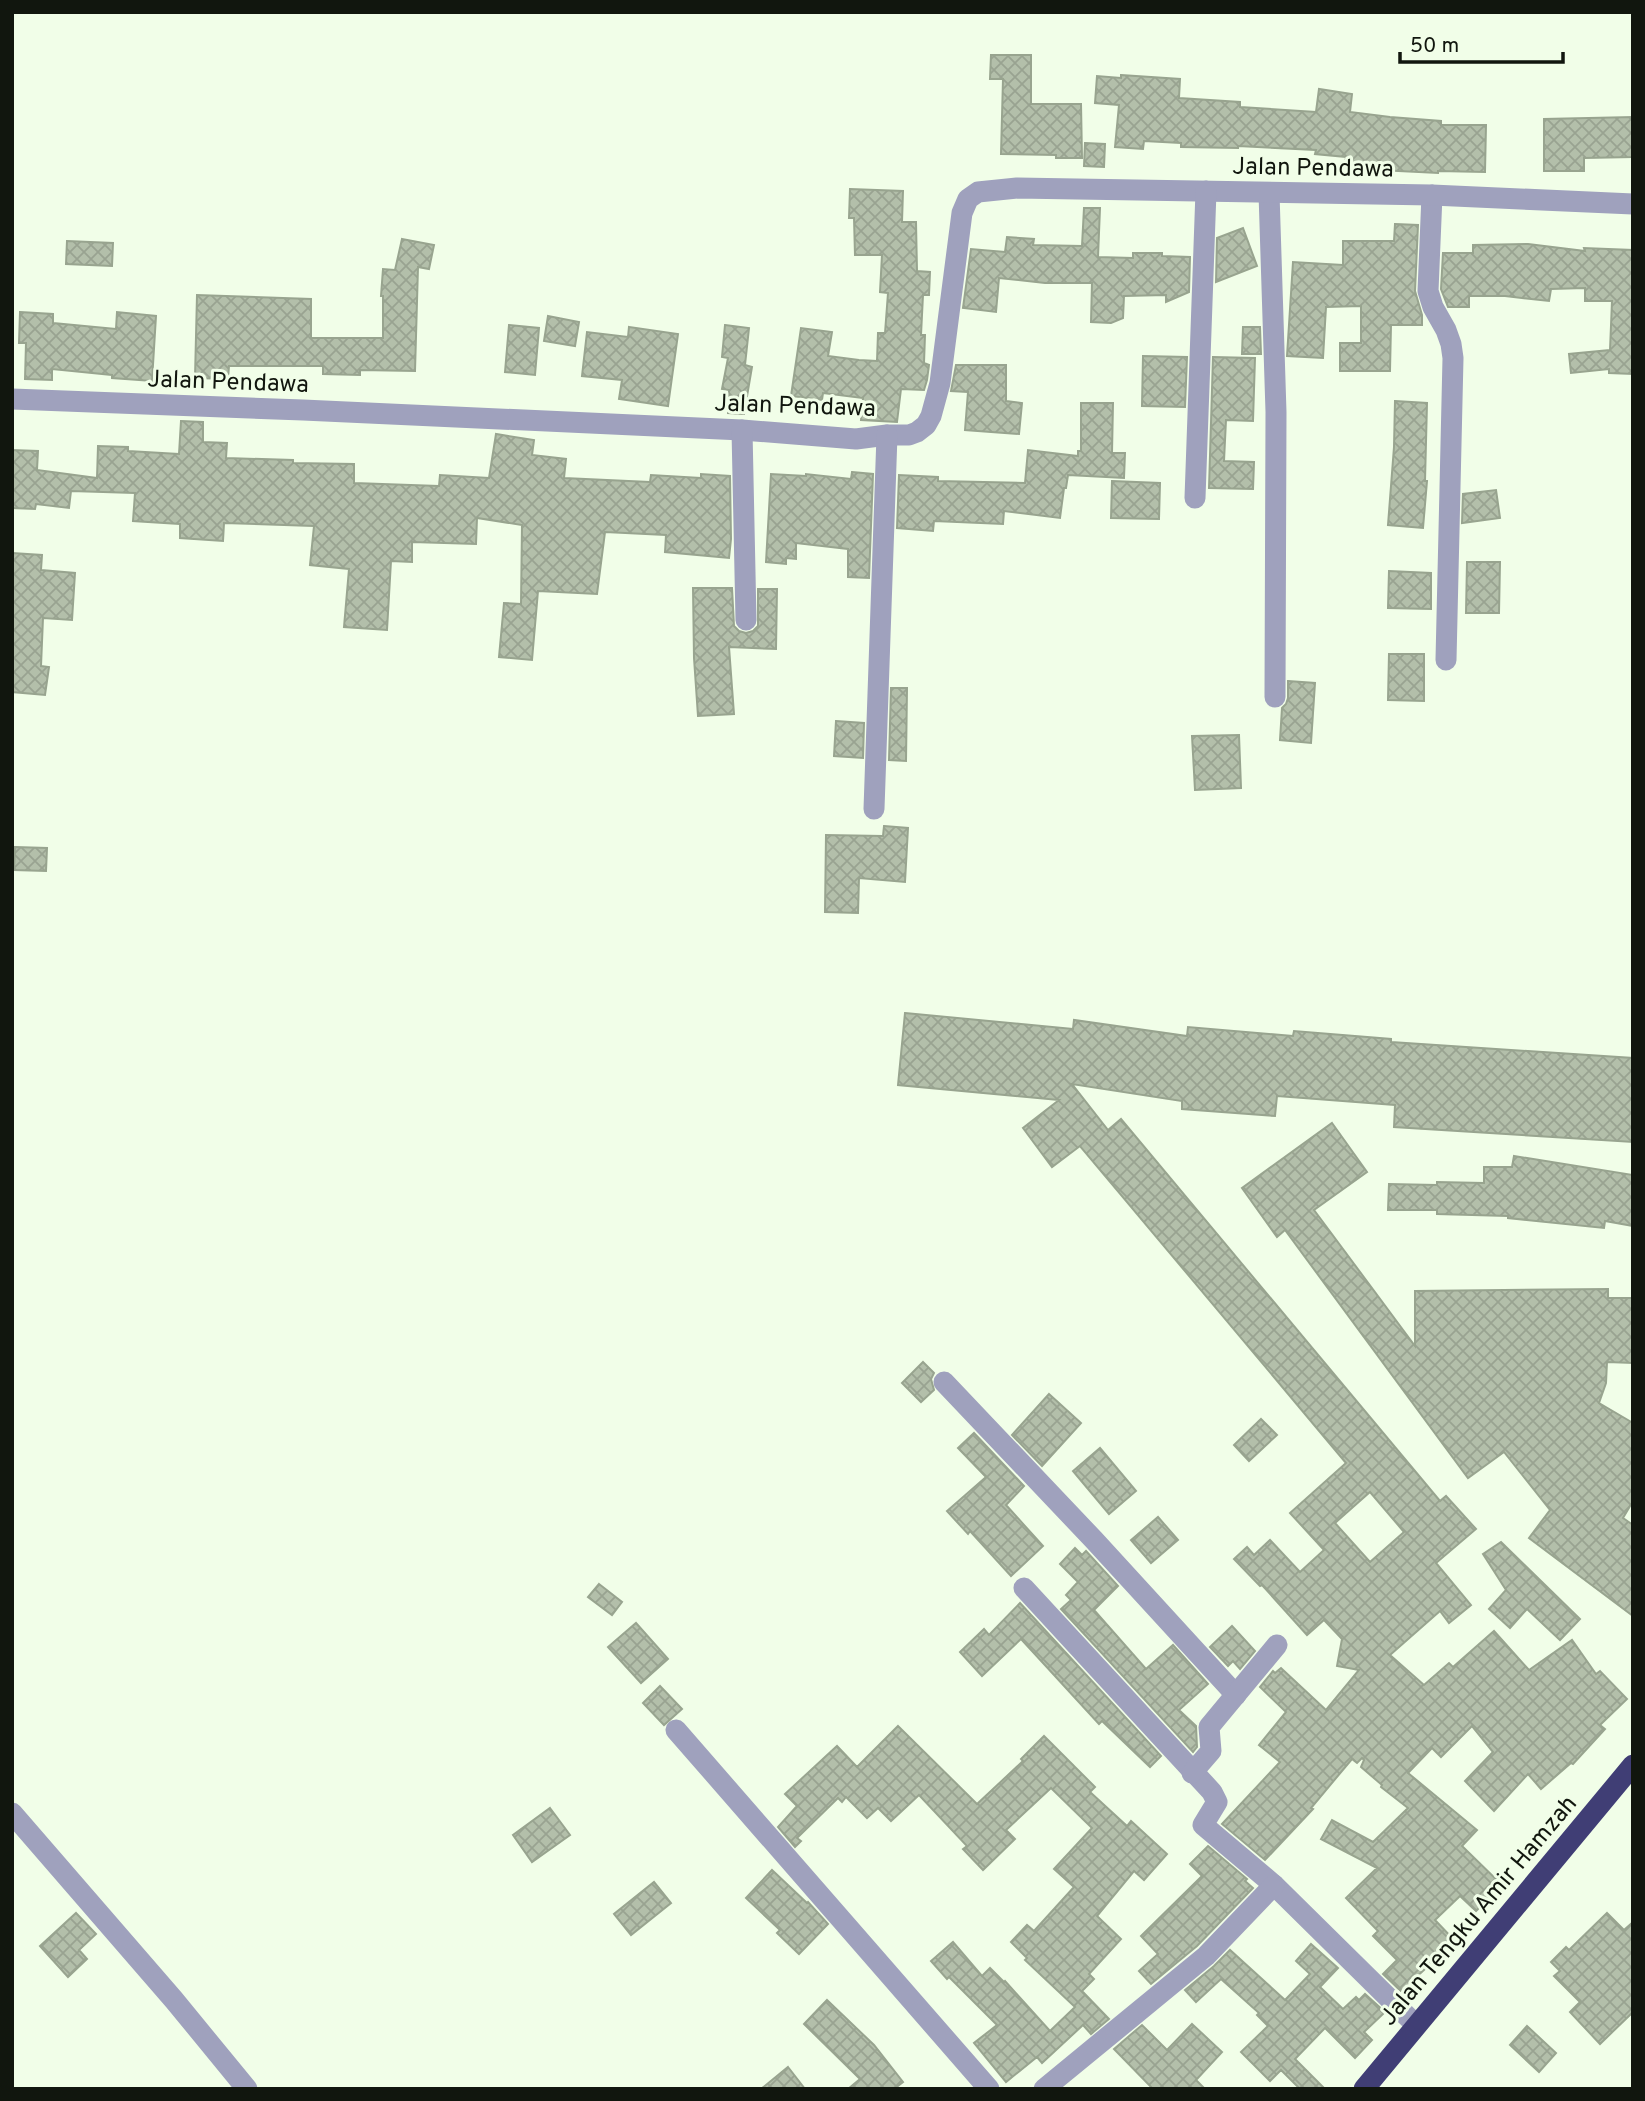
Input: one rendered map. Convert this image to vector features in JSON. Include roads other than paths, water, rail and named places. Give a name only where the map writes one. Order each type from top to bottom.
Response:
[{"type":"highway","name":"Jalan Tengku Amir Hamzah","points":[[1364,2089],[1633,1765]]},
{"type":"street","name":"Jalan Pendawa","points":[[12,400],[742,430],[856,439],[909,435],[926,425],[931,416],[940,383],[960,225],[966,203],[978,192],[1017,188],[1432,195],[1633,204]]},
{"type":"street","points":[[1195,498],[1206,191]]},
{"type":"street","points":[[1269,193],[1276,412],[1275,697]]},
{"type":"street","points":[[1432,195],[1428,291],[1433,307],[1446,330],[1453,358],[1446,660]]},
{"type":"street","points":[[742,430],[746,620]]},
{"type":"street","points":[[874,809],[887,435]]},
{"type":"street","points":[[944,1382],[1236,1695]]},
{"type":"street","points":[[1024,1588],[1217,1798],[1203,1825],[1274,1885],[1416,2025]]},
{"type":"street","points":[[1192,1773],[1211,1751],[1209,1727],[1277,1645]]},
{"type":"street","points":[[676,1730],[989,2089]]},
{"type":"street","points":[[12,1814],[164,1989],[241,2088]]},
{"type":"street","points":[[1044,2089],[1206,1955],[1274,1885]]}]
